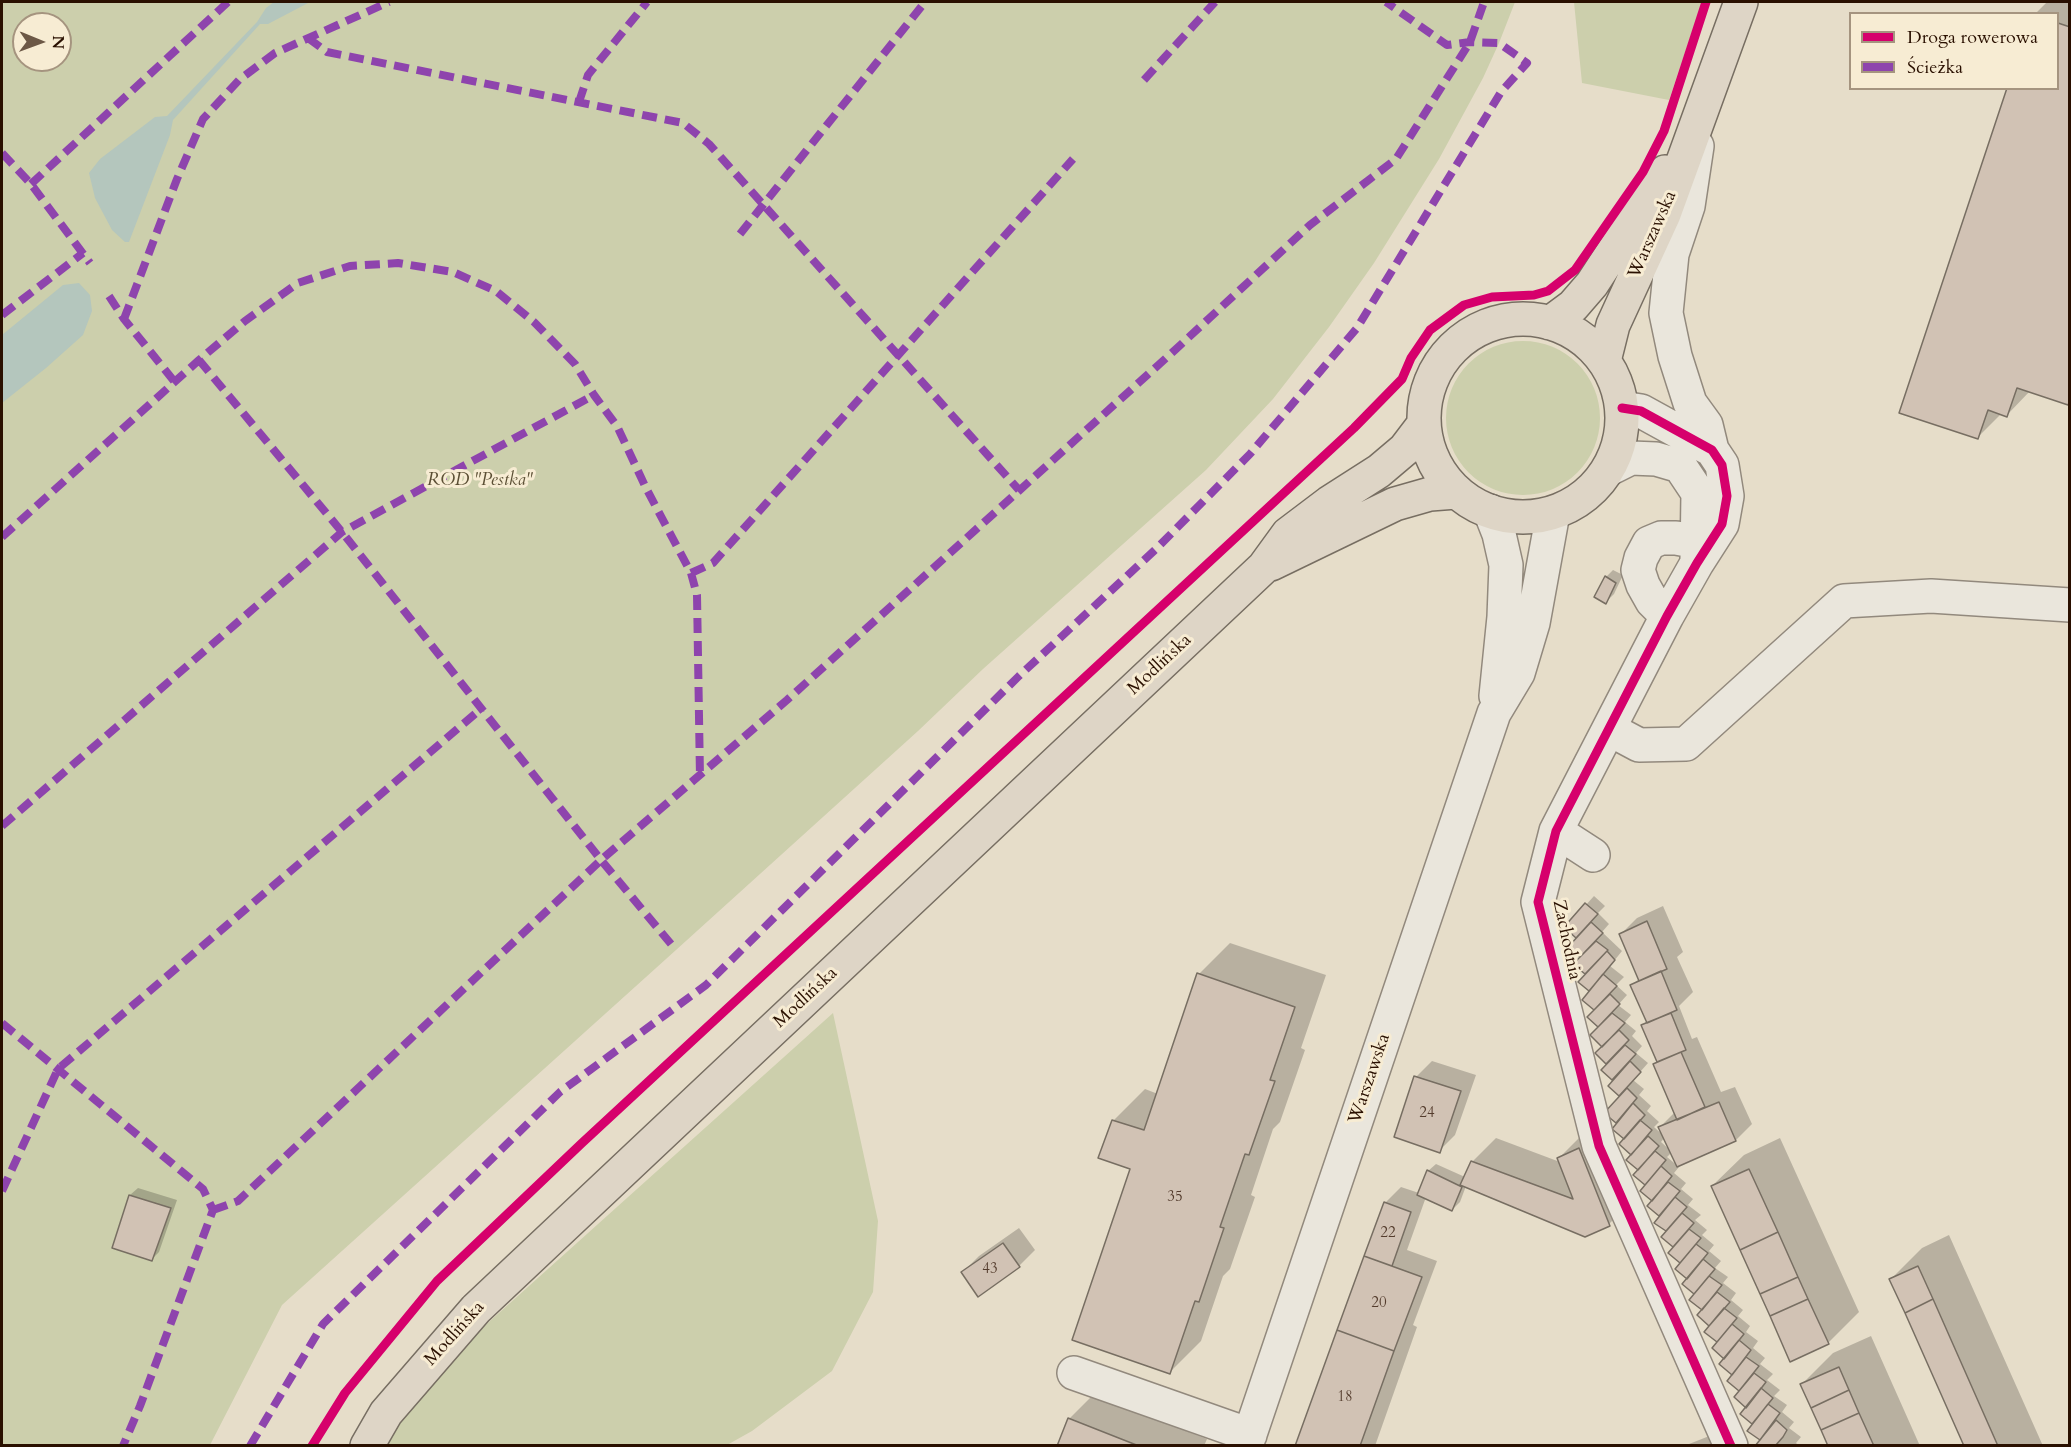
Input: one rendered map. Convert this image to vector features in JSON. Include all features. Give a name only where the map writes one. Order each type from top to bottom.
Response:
[{"type":"main road","name":"Warszawska","points":[[1604,361],[1613,326],[1664,214],[1741,2]]},
{"type":"main road","name":"Warszawska","points":[[1550,323],[1573,306],[1592,284],[1703,109]]},
{"type":"main road","points":[[1515,318],[1541,320],[1565,328],[1587,342],[1604,361],[1616,383],[1622,408],[1621,436],[1609,469],[1598,484],[1578,501],[1554,513],[1527,518],[1501,516],[1478,507],[1456,492],[1440,473],[1428,449],[1424,424],[1425,398],[1434,374],[1448,352],[1467,335],[1490,324],[1515,318]]},
{"type":"main road","name":"Modlińska","points":[[367,1446],[386,1413],[476,1309],[1264,567],[1288,534],[1329,503],[1378,471],[1405,449],[1424,424]]},
{"type":"main road","name":"Modlińska","points":[[1264,567],[1395,504],[1430,494],[1456,492]]},
{"type":"street","name":"Zachodnia","points":[[1703,109],[1688,206],[1672,254],[1666,313],[1675,356],[1690,403],[1706,425],[1712,450],[1722,465],[1727,496],[1722,525],[1697,552],[1667,616],[1556,831],[1538,902],[1599,1146],[1731,1446]]},
{"type":"street","points":[[1622,408],[1641,411],[1712,450]]},
{"type":"street","name":"Zachodnia","points":[[1609,469],[1631,458],[1656,459],[1680,466],[1698,493],[1697,552]]},
{"type":"street","name":"Warszawska","points":[[1490,512],[1499,534],[1506,565],[1504,617],[1494,713]]},
{"type":"street","name":"Warszawska","points":[[1248,1440],[1494,713],[1518,673],[1533,623],[1554,513]]},
{"type":"street","points":[[1667,616],[1652,601],[1643,585],[1638,570],[1641,558],[1649,543],[1661,538],[1676,538],[1697,552]]},
{"type":"street","points":[[1609,729],[1639,745],[1686,744],[1844,602],[1931,596],[2070,605]]},
{"type":"street","points":[[1556,831],[1593,855]]},
{"type":"street","points":[[1074,1373],[1248,1440]]},
{"type":"green space","name":"ROD \"Pestka\"","points":[[2,2],[1515,2],[1483,78],[1439,159],[1374,263],[1329,327],[1273,399],[1206,470],[983,669],[918,731],[282,1305],[210,1445],[2,1446]]},
{"type":"green space","points":[[1574,2],[1702,2],[1669,100],[1582,83]]},
{"type":"green space","points":[[1523,341],[1552,347],[1566,354],[1577,364],[1587,375],[1594,389],[1600,418],[1594,447],[1587,461],[1577,472],[1566,482],[1552,489],[1523,495],[1494,489],[1480,482],[1469,472],[1459,461],[1452,447],[1446,418],[1452,389],[1459,375],[1469,364],[1480,354],[1494,347]]},
{"type":"green space","points":[[833,1013],[878,1221],[873,1292],[832,1371],[752,1431],[727,1445],[384,1446],[399,1419],[480,1330]]},
{"type":"shaded area","points":[[274,2],[310,2],[268,24],[260,24],[173,120],[170,135],[129,242],[125,242],[112,230],[95,198],[89,173],[100,159],[155,117],[167,116]]},
{"type":"shaded area","points":[[79,283],[90,295],[92,311],[83,335],[2,403],[2,335],[63,285]]},
{"type":"building","points":[[2059,23],[2070,27],[2070,400],[2068,405],[2017,388],[2007,417],[1988,410],[1978,439],[1899,413],[2006,90],[2059,90]]},
{"type":"building","points":[[1605,576],[1616,583],[1606,604],[1594,597]]},
{"type":"building","points":[[1585,903],[1598,914],[1576,938],[1564,927]]},
{"type":"building","points":[[1647,921],[1667,969],[1639,981],[1619,934]]},
{"type":"building","points":[[1591,922],[1603,933],[1580,957],[1569,946]]},
{"type":"building","points":[[1596,941],[1608,950],[1585,974],[1573,964]]},
{"type":"building","points":[[1607,951],[1615,960],[1589,991],[1578,982]]},
{"type":"building","points":[[1661,971],[1677,1010],[1647,1023],[1630,985]]},
{"type":"building","points":[[1197,973],[1295,1007],[1270,1080],[1275,1081],[1249,1155],[1245,1154],[1220,1227],[1224,1228],[1199,1302],[1195,1301],[1170,1374],[1072,1340],[1130,1169],[1098,1158],[1112,1120],[1144,1130]]},
{"type":"building","points":[[1603,974],[1617,986],[1594,1010],[1582,1000]]},
{"type":"building","points":[[1610,994],[1620,1004],[1598,1027],[1587,1017]]},
{"type":"building","points":[[1612,1013],[1625,1023],[1602,1047],[1590,1035]]},
{"type":"building","points":[[1671,1013],[1686,1050],[1657,1062],[1641,1025]]},
{"type":"building","points":[[1619,1030],[1629,1040],[1606,1064],[1595,1053]]},
{"type":"building","points":[[1625,1045],[1636,1054],[1612,1080],[1601,1070]]},
{"type":"building","points":[[1681,1052],[1705,1107],[1677,1120],[1653,1064]]},
{"type":"building","points":[[1630,1061],[1641,1072],[1619,1096],[1608,1086]]},
{"type":"building","points":[[1414,1076],[1461,1091],[1440,1153],[1394,1137]]},
{"type":"building","points":[[1627,1088],[1637,1098],[1616,1123],[1604,1113]]},
{"type":"building","points":[[1719,1102],[1736,1141],[1677,1167],[1658,1127]]},
{"type":"building","points":[[1633,1103],[1645,1115],[1624,1139],[1612,1129]]},
{"type":"building","points":[[1640,1120],[1652,1130],[1631,1155],[1619,1144]]},
{"type":"building","points":[[1648,1136],[1659,1146],[1638,1170],[1626,1160]]},
{"type":"building","points":[[1579,1148],[1610,1226],[1585,1237],[1460,1185],[1471,1161],[1573,1199],[1557,1158]]},
{"type":"building","points":[[1655,1151],[1666,1160],[1645,1185],[1633,1175]]},
{"type":"building","points":[[1661,1166],[1672,1176],[1652,1201],[1640,1191]]},
{"type":"building","points":[[1749,1169],[1778,1232],[1740,1250],[1711,1186]]},
{"type":"building","points":[[1427,1170],[1462,1187],[1452,1211],[1417,1195]]},
{"type":"building","points":[[1668,1182],[1680,1191],[1659,1216],[1647,1206]]},
{"type":"building","points":[[129,1195],[171,1208],[152,1261],[112,1248]]},
{"type":"building","points":[[1675,1197],[1687,1207],[1666,1231],[1654,1223]]},
{"type":"building","points":[[1384,1202],[1411,1212],[1392,1266],[1364,1256]]},
{"type":"building","points":[[1682,1213],[1694,1223],[1673,1247],[1661,1237]]},
{"type":"building","points":[[1689,1229],[1701,1238],[1680,1263],[1668,1253]]},
{"type":"building","points":[[1778,1232],[1798,1277],[1760,1294],[1740,1250]]},
{"type":"building","points":[[1003,1243],[1020,1267],[978,1297],[961,1272]]},
{"type":"building","points":[[1696,1244],[1708,1253],[1687,1279],[1675,1269]]},
{"type":"building","points":[[1364,1256],[1422,1277],[1394,1351],[1337,1330]]},
{"type":"building","points":[[1703,1259],[1715,1269],[1694,1294],[1682,1284]]},
{"type":"building","points":[[1918,1266],[1933,1299],[1905,1313],[1889,1279]]},
{"type":"building","points":[[1709,1276],[1722,1285],[1702,1310],[1689,1300]]},
{"type":"building","points":[[1798,1277],[1808,1299],[1770,1316],[1760,1294]]},
{"type":"building","points":[[1717,1292],[1730,1302],[1709,1326],[1697,1315]]},
{"type":"building","points":[[1808,1299],[1829,1344],[1790,1362],[1770,1316]]},
{"type":"building","points":[[1933,1299],[1998,1446],[1964,1446],[1905,1313]]},
{"type":"building","points":[[1724,1308],[1737,1318],[1717,1342],[1704,1332]]},
{"type":"building","points":[[1732,1324],[1744,1334],[1724,1359],[1712,1348]]},
{"type":"building","points":[[1337,1330],[1394,1351],[1360,1446],[1295,1446]]},
{"type":"building","points":[[1739,1340],[1751,1350],[1732,1375],[1719,1364]]},
{"type":"building","points":[[1746,1357],[1759,1366],[1739,1391],[1727,1381]]},
{"type":"building","points":[[1839,1367],[1849,1390],[1811,1408],[1800,1384]]},
{"type":"building","points":[[1754,1373],[1766,1382],[1746,1408],[1734,1397]]},
{"type":"building","points":[[1761,1388],[1773,1398],[1752,1424],[1740,1414]]},
{"type":"building","points":[[1849,1390],[1859,1413],[1821,1430],[1811,1408]]},
{"type":"building","points":[[1768,1404],[1780,1413],[1760,1440],[1747,1431]]},
{"type":"building","points":[[1859,1413],[1874,1446],[1828,1446],[1821,1430]]},
{"type":"building","points":[[1068,1418],[1139,1446],[1057,1446]]},
{"type":"building","points":[[1776,1420],[1787,1430],[1783,1437],[1775,1446],[1755,1446]]},
{"type":"marked path","points":[[31,184],[228,2]]},
{"type":"marked path","points":[[124,319],[177,179],[203,119],[239,80],[275,53],[389,2]]},
{"type":"marked path","points":[[579,102],[588,75],[647,2]]},
{"type":"marked path","points":[[740,234],[925,2]]},
{"type":"marked path","points":[[1144,80],[1215,2]]},
{"type":"marked path","points":[[250,1446],[323,1324],[560,1092],[706,985],[1019,676],[1156,549],[1250,454],[1357,328],[1501,92],[1527,63],[1499,43],[1470,42],[1447,45],[1386,2]]},
{"type":"marked path","points":[[213,1210],[238,1201],[601,860],[787,700],[1310,225],[1396,159],[1470,42],[1484,2]]},
{"type":"marked path","points":[[308,38],[327,52],[683,123],[709,144],[1019,490]]},
{"type":"marked path","points":[[2,153],[31,184],[90,263]]},
{"type":"marked path","points":[[691,573],[713,563],[1073,159]]},
{"type":"marked path","points":[[2,315],[83,253]]},
{"type":"marked path","points":[[2,537],[199,360],[245,321],[298,283],[350,266],[398,263],[453,272],[496,291],[534,322],[575,364],[617,426],[646,488],[691,573],[697,595],[700,777]]},
{"type":"marked path","points":[[109,296],[124,319],[174,381]]},
{"type":"marked path","points":[[199,360],[342,532],[601,860],[676,950]]},
{"type":"marked path","points":[[2,826],[342,532],[594,395]]},
{"type":"marked path","points":[[2,1191],[58,1069],[482,708]]},
{"type":"marked path","points":[[2,1023],[203,1189],[213,1210],[123,1446]]},
{"type":"cycle path","points":[[312,1446],[345,1393],[437,1281],[582,1143],[1354,428],[1402,379],[1411,358],[1430,330],[1464,305],[1492,297],[1534,295],[1548,291],[1575,270],[1643,172],[1664,131],[1706,2]]},
{"type":"cycle path","points":[[1622,408],[1641,411],[1712,450],[1722,465],[1727,496],[1722,524],[1667,616],[1556,831],[1538,902],[1599,1146],[1731,1446]]}]
